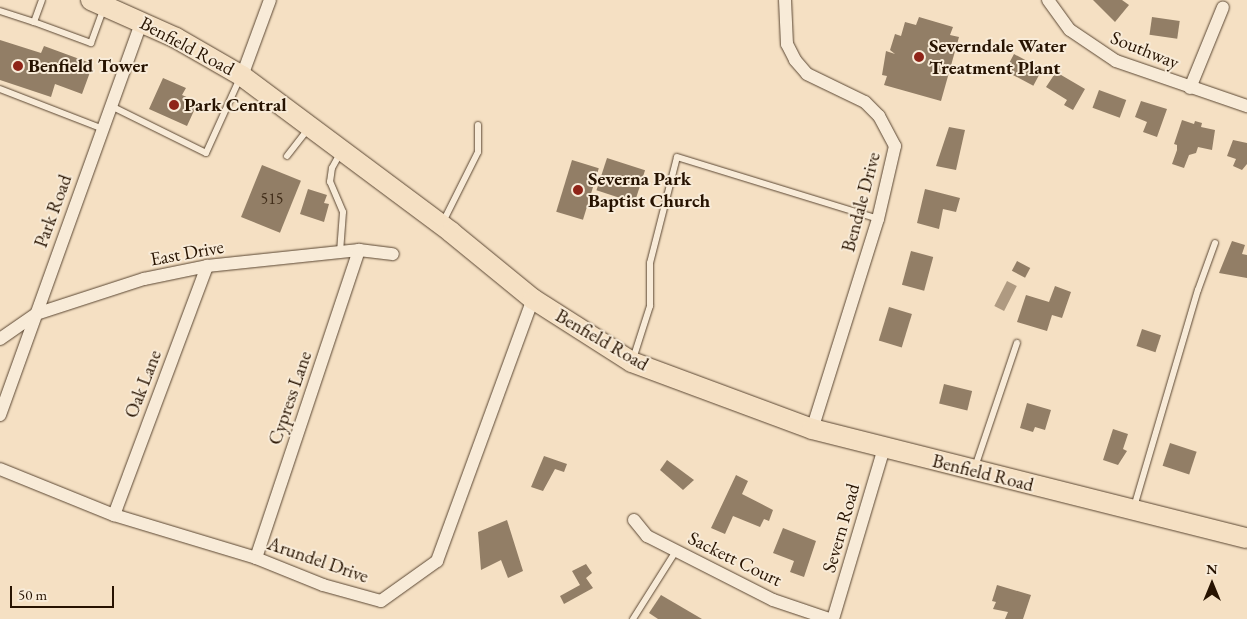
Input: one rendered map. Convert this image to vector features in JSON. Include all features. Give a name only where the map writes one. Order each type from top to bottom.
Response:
[{"type":"main road","name":"Benfield Road","points":[[98,3],[142,21],[242,76],[441,225],[533,300],[632,362],[812,429],[974,472],[1247,538]]},
{"type":"street","points":[[242,76],[270,0]]},
{"type":"street","name":"Bendale Drive","points":[[785,0],[787,44],[795,60],[807,74],[865,102],[888,130],[895,146],[878,219],[812,429]]},
{"type":"street","name":"Southway","points":[[1048,0],[1070,30],[1091,47],[1116,61],[1247,106]]},
{"type":"street","points":[[1190,88],[1223,7]]},
{"type":"street","name":"Park Road","points":[[0,415],[142,21]]},
{"type":"street","name":"East Drive","points":[[0,339],[36,314],[144,279],[207,266],[340,252],[360,250],[393,254]]},
{"type":"street","name":"Cypress Lane","points":[[256,558],[360,250]]},
{"type":"street","name":"Oak Lane","points":[[114,515],[207,266]]},
{"type":"street","name":"Arundel Drive","points":[[0,469],[114,515],[256,558],[323,585],[382,601],[437,561],[533,300]]},
{"type":"street","name":"Severn Road","points":[[833,619],[884,448]]},
{"type":"street","name":"Sackett Court","points":[[634,520],[646,536],[773,600],[828,619]]},
{"type":"lane","points":[[34,22],[42,0]]},
{"type":"lane","points":[[0,11],[91,43],[98,3]]},
{"type":"lane","points":[[111,106],[206,154],[242,76]]},
{"type":"lane","points":[[0,89],[103,129]]},
{"type":"lane","points":[[441,225],[478,152],[478,124]]},
{"type":"lane","points":[[287,156],[311,127]]},
{"type":"lane","points":[[340,252],[343,212],[330,182],[332,168],[342,151]]},
{"type":"lane","points":[[632,362],[650,306],[650,263],[677,157],[878,219]]},
{"type":"lane","points":[[1133,511],[1198,290],[1216,244]]},
{"type":"lane","points":[[974,472],[1017,343]]},
{"type":"lane","points":[[633,619],[676,551]]},
{"type":"shaded area","points":[[1007,281],[1017,286],[1004,311],[994,306]]},
{"type":"building","points":[[1093,0],[1122,0],[1129,5],[1115,22]]},
{"type":"building","name":"Severndale Water Treatment Plant","points":[[919,17],[953,27],[950,35],[959,37],[941,101],[884,85],[887,76],[882,75],[886,51],[895,54],[890,50],[895,34],[901,36],[905,22],[916,25]]},
{"type":"building","points":[[1152,17],[1180,21],[1177,39],[1149,35]]},
{"type":"building","points":[[0,40],[41,53],[44,46],[93,64],[82,94],[55,84],[51,97],[0,80]]},
{"type":"building","points":[[1014,54],[1042,69],[1033,86],[1005,71]]},
{"type":"building","points":[[1056,72],[1085,89],[1073,110],[1064,105],[1067,100],[1046,87]]},
{"type":"building","name":"Park Central","points":[[163,78],[186,88],[182,95],[198,102],[187,126],[149,109]]},
{"type":"building","points":[[1099,90],[1126,100],[1120,118],[1093,108]]},
{"type":"building","points":[[1141,101],[1167,109],[1157,137],[1143,132],[1147,122],[1135,117]]},
{"type":"building","points":[[1182,120],[1194,124],[1195,121],[1202,123],[1201,127],[1215,130],[1212,150],[1198,147],[1196,153],[1189,155],[1184,168],[1172,164],[1177,150],[1177,145],[1174,144]]},
{"type":"building","points":[[949,127],[965,130],[956,170],[936,166]]},
{"type":"building","points":[[1233,140],[1247,143],[1247,164],[1242,170],[1233,166],[1236,159],[1227,156]]},
{"type":"building","points":[[607,158],[645,170],[635,203],[596,190]]},
{"type":"building","name":"Severna Park Baptist Church","points":[[572,160],[599,168],[583,220],[556,212]]},
{"type":"building","points":[[262,165],[301,181],[280,233],[241,217]]},
{"type":"building","points":[[308,189],[327,195],[324,203],[329,204],[324,222],[300,214]]},
{"type":"building","points":[[925,189],[960,198],[956,212],[943,209],[939,229],[917,223]]},
{"type":"building","points":[[1232,241],[1245,245],[1242,254],[1247,255],[1247,278],[1219,273]]},
{"type":"building","points":[[911,251],[933,257],[924,291],[902,285]]},
{"type":"building","points":[[1017,261],[1030,268],[1025,278],[1012,271]]},
{"type":"building","points":[[1055,286],[1071,292],[1062,318],[1052,315],[1047,331],[1017,322],[1026,295],[1049,302]]},
{"type":"building","points":[[889,307],[912,314],[902,347],[879,340]]},
{"type":"building","points":[[1142,329],[1161,335],[1155,352],[1136,346]]},
{"type":"building","points":[[944,384],[972,391],[967,410],[939,403]]},
{"type":"building","points":[[1027,403],[1051,410],[1045,430],[1035,427],[1033,432],[1020,428]]},
{"type":"building","points":[[1113,429],[1128,434],[1123,449],[1127,451],[1118,465],[1103,460]]},
{"type":"building","points":[[1170,443],[1197,452],[1189,474],[1163,466]]},
{"type":"building","points":[[544,456],[567,464],[564,472],[555,469],[543,491],[531,487]]},
{"type":"building","points":[[667,460],[694,480],[683,490],[660,470]]},
{"type":"building","points":[[736,475],[748,481],[742,494],[773,510],[769,521],[764,519],[760,527],[733,516],[725,534],[711,528]]},
{"type":"building","points":[[507,520],[523,571],[508,578],[501,560],[481,570],[478,532]]},
{"type":"building","points":[[783,528],[816,541],[804,577],[790,572],[794,561],[773,553]]},
{"type":"building","points":[[586,564],[592,573],[586,578],[593,588],[564,604],[560,596],[580,585],[572,571]]},
{"type":"building","points":[[997,585],[1031,595],[1023,619],[1005,619],[1008,612],[993,609],[996,602],[992,601]]},
{"type":"building","points":[[661,595],[702,619],[658,619],[649,613]]},
{"type":"place","name":"Severndale Water Treatment Plant","points":[[919,57]]},
{"type":"place","name":"Benfield Tower","points":[[18,66]]},
{"type":"place","name":"Park Central","points":[[174,105]]},
{"type":"place","name":"Severna Park Baptist Church","points":[[578,190]]}]
